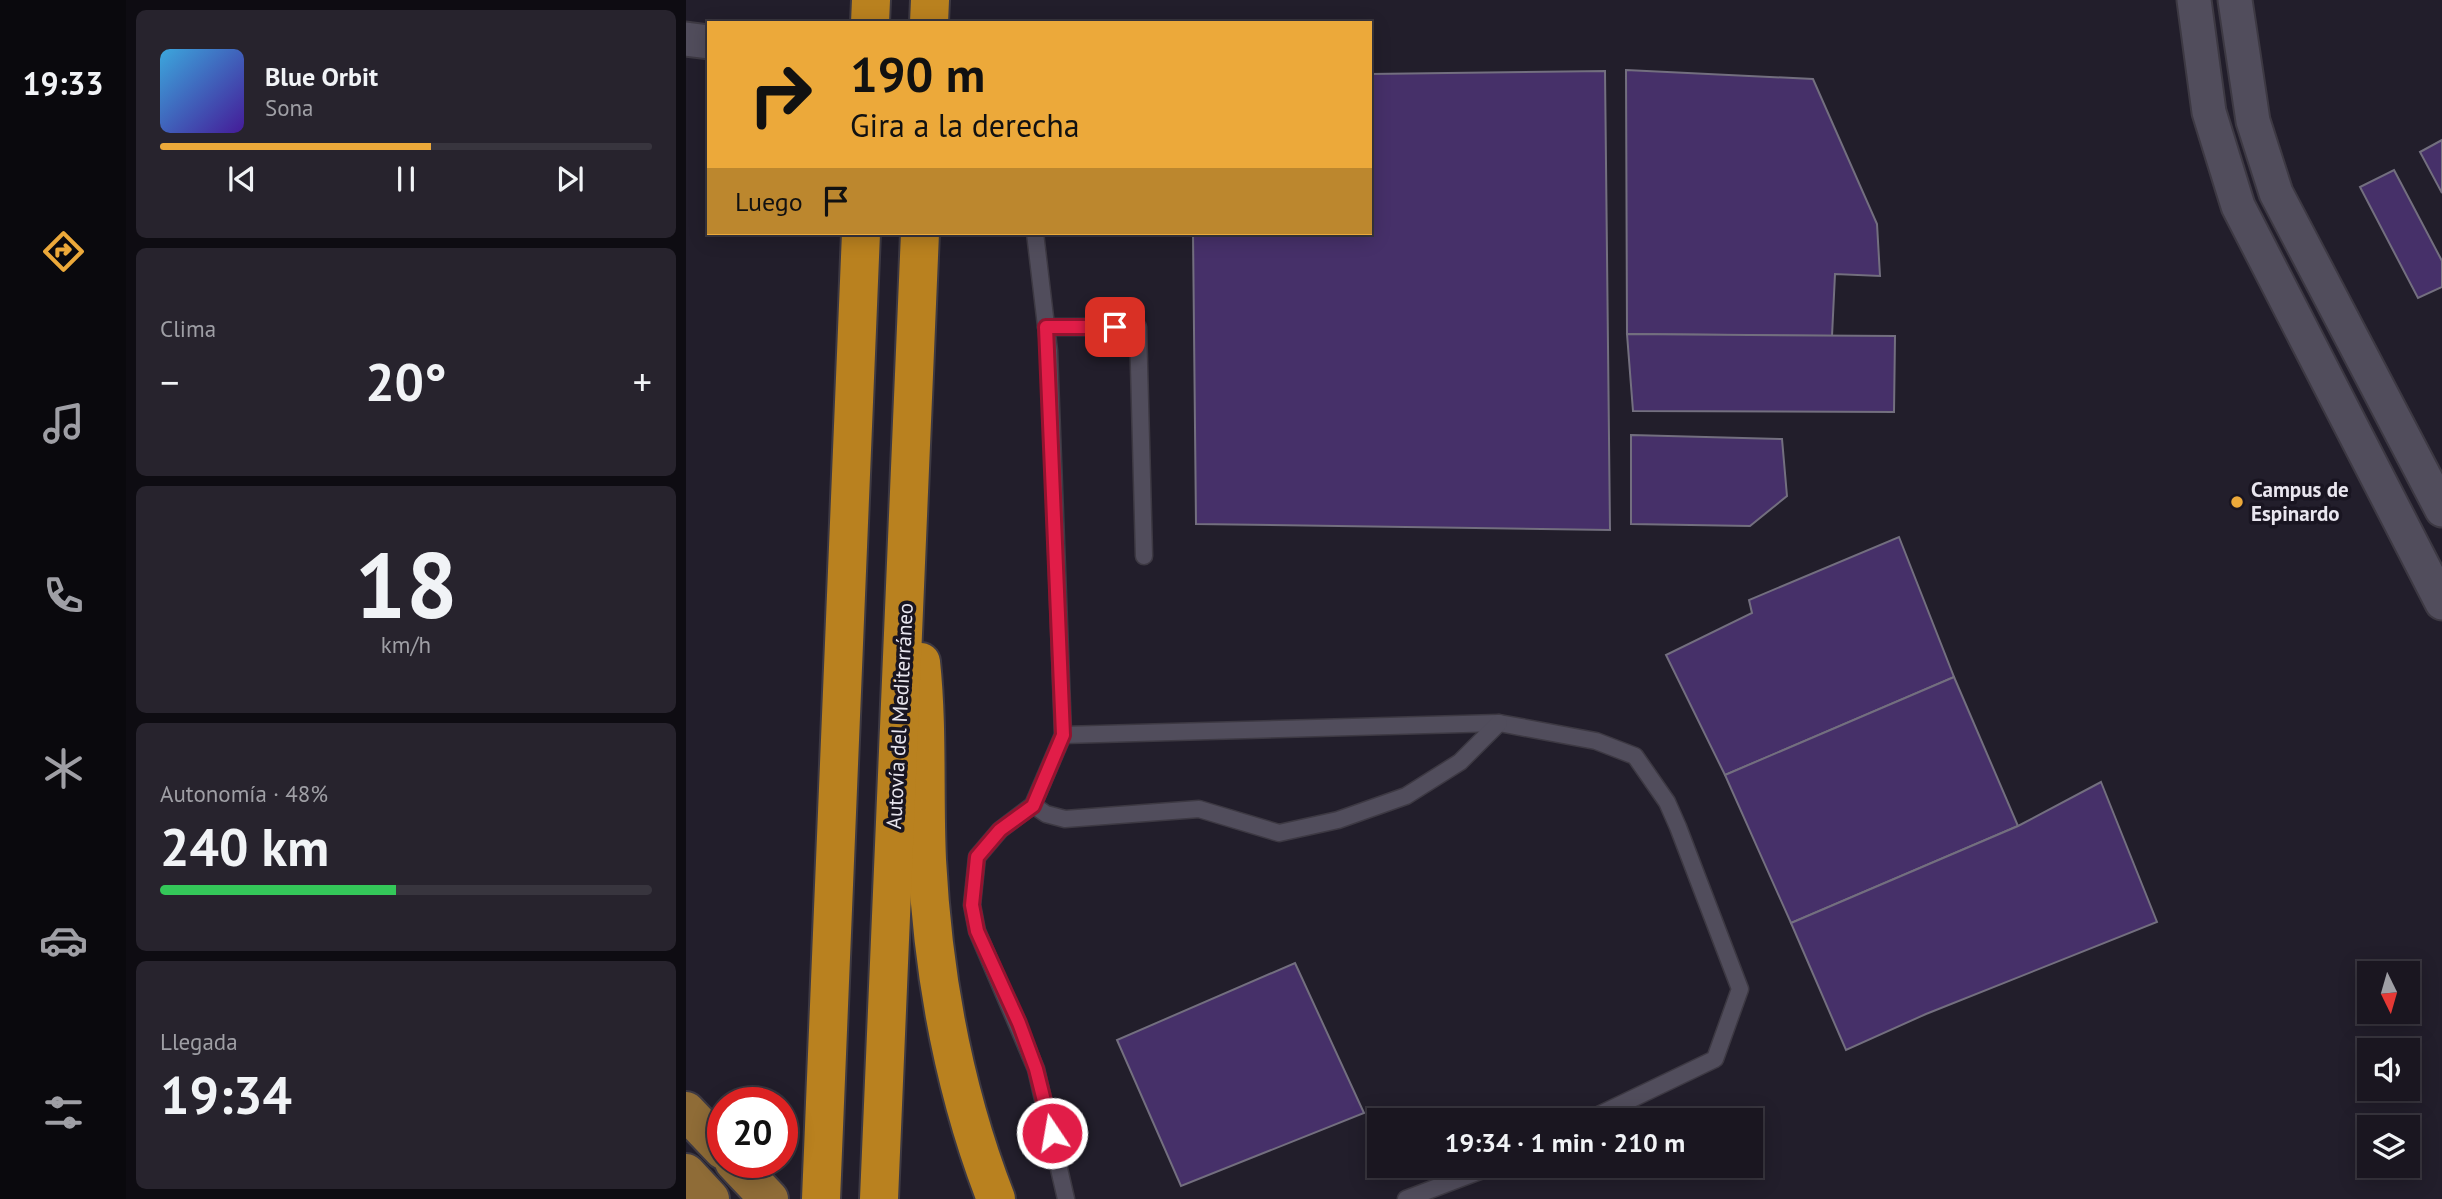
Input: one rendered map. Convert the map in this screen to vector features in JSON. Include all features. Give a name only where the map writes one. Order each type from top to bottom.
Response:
[{"type":"highway","points":[[870,21],[871,0]]},
{"type":"highway","points":[[929,21],[930,0]]},
{"type":"highway","points":[[821,1199],[861,235]]},
{"type":"highway","name":"Autovía del Mediterráneo","points":[[879,1199],[920,235]]},
{"type":"highway","points":[[907,549],[927,720],[926,816],[934,942],[958,1082],[996,1199]]},
{"type":"main road","points":[[686,1111],[707,1133]]},
{"type":"main road","points":[[686,1173],[710,1199]]},
{"type":"main road","points":[[749,1178],[769,1199]]},
{"type":"street","points":[[2236,9],[2253,121],[2276,193],[2438,503],[2396,514]]},
{"type":"street","points":[[2195,12],[2209,112],[2238,206],[2442,603]]},
{"type":"street","points":[[686,39],[707,42]]},
{"type":"lane","points":[[1035,235],[1046,327],[1063,735],[1033,806],[1000,830],[977,857],[972,905],[977,931],[1019,1023],[1036,1069],[1066,1199]]},
{"type":"lane","points":[[1046,327],[1138,327],[1144,556]]},
{"type":"lane","points":[[1063,735],[1499,723],[1595,741],[1635,756],[1667,802],[1740,989],[1716,1059],[1613,1108]]},
{"type":"lane","points":[[1033,806],[1046,814],[1065,819],[1199,809],[1279,833],[1338,821],[1406,796],[1460,762],[1499,723]]},
{"type":"lane","points":[[1406,1199],[1461,1178]]},
{"type":"building","points":[[1626,70],[1813,79],[1877,224],[1880,276],[1835,274],[1832,336],[1627,334]]},
{"type":"building","points":[[1605,71],[1610,530],[1196,524],[1193,235],[1372,235],[1372,74]]},
{"type":"building","points":[[2442,140],[2442,193],[2420,152]]},
{"type":"building","points":[[2394,170],[2442,261],[2442,287],[2418,298],[2360,187]]},
{"type":"building","points":[[1627,334],[1895,336],[1894,412],[1633,411]]},
{"type":"building","points":[[1631,435],[1782,439],[1787,496],[1750,526],[1631,524]]},
{"type":"building","points":[[1899,537],[1954,677],[1725,775],[1666,655],[1752,613],[1749,600]]},
{"type":"building","points":[[1954,677],[2018,826],[1791,923],[1725,775]]},
{"type":"building","points":[[2101,782],[2157,922],[1926,1014],[1846,1050],[1791,923],[2018,826]]},
{"type":"building","points":[[1295,963],[1364,1113],[1181,1186],[1117,1040]]},
{"type":"place","name":"Campus de Espinardo","points":[[2237,502]]},
{"type":"route","points":[[1052,1133],[1036,1069],[1019,1023],[977,931],[972,905],[977,857],[1000,830],[1033,806],[1063,735],[1046,327],[1115,327]]}]
